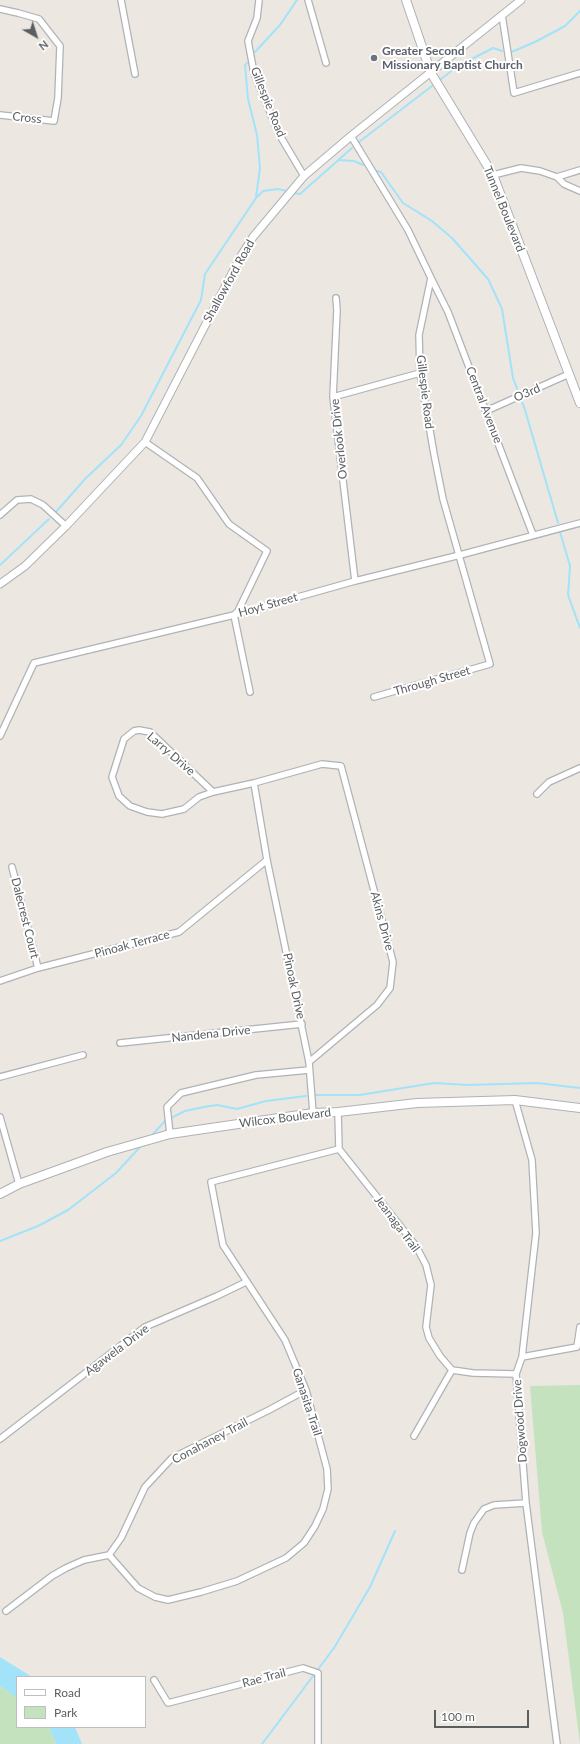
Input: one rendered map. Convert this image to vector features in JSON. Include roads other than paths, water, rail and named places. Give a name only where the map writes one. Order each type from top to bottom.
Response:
[{"type":"main road","name":"Tunnel Boulevard","points":[[406,0],[431,73],[493,175],[579,400]]},
{"type":"main road","name":"Wilcox Boulevard","points":[[0,1194],[19,1184],[107,1152],[170,1134],[313,1113],[338,1112],[417,1103],[514,1100],[580,1108]]},
{"type":"street","points":[[122,0],[135,74]]},
{"type":"street","name":"Gillespie Road","points":[[259,0],[257,18],[248,41],[254,73],[279,134],[304,176]]},
{"type":"street","points":[[308,0],[326,63]]},
{"type":"street","name":"Shallowford Road","points":[[0,584],[25,566],[66,526],[145,442],[241,256],[253,237],[304,176],[351,136],[521,0]]},
{"type":"street","name":"Cross","points":[[0,9],[18,12],[39,19],[60,46],[58,98],[54,121],[0,115]]},
{"type":"street","points":[[502,15],[514,93],[580,73]]},
{"type":"street","points":[[351,136],[408,230],[431,278]]},
{"type":"street","points":[[493,175],[521,168],[540,171],[557,177],[564,184],[580,191]]},
{"type":"street","points":[[557,177],[580,170]]},
{"type":"street","name":"Gillespie Road","points":[[431,278],[419,335],[420,373],[440,482],[490,664]]},
{"type":"street","name":"Central Avenue","points":[[431,278],[448,312],[533,535]]},
{"type":"street","name":"Overlook Drive","points":[[336,298],[337,310],[333,397],[355,581]]},
{"type":"street","points":[[333,397],[420,373]]},
{"type":"street","name":"O3rd","points":[[486,411],[569,374]]},
{"type":"street","points":[[145,442],[196,478],[229,524],[267,551],[238,611],[234,615],[250,692]]},
{"type":"street","points":[[0,515],[17,500],[31,499],[43,505],[66,526]]},
{"type":"street","name":"Hoyt Street","points":[[0,736],[34,663],[234,615],[355,581],[580,523]]},
{"type":"street","name":"Through Street","points":[[374,697],[490,664]]},
{"type":"street","name":"Larry Drive","points":[[213,792],[150,732],[134,731],[124,739],[112,777],[119,796],[130,806],[147,812],[162,814],[184,809],[199,798],[213,792],[254,784],[322,764]]},
{"type":"street","name":"Akins Drive","points":[[309,1062],[377,1006],[390,988],[393,962],[341,766],[322,764]]},
{"type":"street","points":[[537,794],[549,782],[580,768]]},
{"type":"street","name":"Pinoak Drive","points":[[254,784],[267,860],[309,1062],[313,1113]]},
{"type":"street","name":"Pinoak Terrace","points":[[0,981],[38,968],[179,932],[267,860]]},
{"type":"street","name":"Dalecrest Court","points":[[12,867],[38,968]]},
{"type":"street","name":"Nandena Drive","points":[[120,1043],[302,1024]]},
{"type":"street","points":[[0,1077],[83,1055]]},
{"type":"street","points":[[170,1134],[167,1107],[181,1093],[256,1075],[309,1070]]},
{"type":"street","name":"Dogwood Drive","points":[[514,1100],[532,1160],[536,1233],[522,1357],[516,1374],[526,1503],[557,1744]]},
{"type":"street","points":[[338,1112],[339,1149]]},
{"type":"street","points":[[0,1117],[19,1184]]},
{"type":"street","name":"Ganasita Trail","points":[[109,1554],[138,1588],[155,1597],[168,1600],[237,1581],[286,1558],[304,1543],[315,1526],[323,1509],[328,1489],[327,1469],[306,1390],[285,1340],[223,1245],[211,1182],[339,1149]]},
{"type":"street","name":"Jeanaga Trail","points":[[339,1149],[416,1246],[426,1265],[431,1285],[426,1327],[429,1338],[440,1356],[452,1370]]},
{"type":"street","name":"Agawela Drive","points":[[0,1439],[145,1327],[246,1282]]},
{"type":"street","points":[[522,1357],[577,1347],[580,1327]]},
{"type":"street","points":[[414,1436],[452,1370],[474,1373],[516,1374]]},
{"type":"street","name":"Conahaney Trail","points":[[109,1554],[121,1538],[145,1487],[172,1458],[306,1390]]},
{"type":"street","points":[[462,1570],[470,1533],[474,1523],[484,1509],[494,1506],[526,1503]]},
{"type":"street","points":[[6,1611],[52,1576],[66,1568],[84,1560],[109,1554]]},
{"type":"street","name":"Rae Trail","points":[[154,1680],[168,1703],[303,1668],[318,1673],[318,1744]]},
{"type":"water","points":[[0,1657],[30,1676],[16,1676],[16,1697],[0,1686]]},
{"type":"water","points":[[49,1728],[75,1728],[82,1744],[56,1744]]},
{"type":"waterway","points":[[255,52],[280,25],[297,0]]},
{"type":"waterway","points":[[509,53],[535,42],[565,26],[580,11]]},
{"type":"waterway","points":[[441,79],[458,66],[493,48],[502,51]]},
{"type":"waterway","points":[[247,63],[245,65],[248,99],[257,135],[260,168],[256,197]]},
{"type":"waterway","points":[[359,142],[432,86]]},
{"type":"waterway","points":[[293,193],[300,194],[352,148]]},
{"type":"waterway","points":[[339,160],[354,161],[363,165]]},
{"type":"waterway","points":[[377,171],[381,172],[403,203],[432,221],[452,238],[488,279],[502,309],[513,378],[525,410],[558,523]]},
{"type":"waterway","points":[[55,513],[86,478],[121,445],[141,416],[201,300],[205,274],[256,198],[263,191],[278,189],[287,191]]},
{"type":"waterway","points":[[0,565],[49,519]]},
{"type":"waterway","points":[[560,532],[570,566],[568,595],[580,628]]},
{"type":"waterway","points":[[313,1095],[360,1095],[434,1083],[468,1085],[537,1083],[580,1088]]},
{"type":"waterway","points":[[173,1117],[185,1111],[204,1107],[217,1105],[237,1109],[266,1101],[306,1096]]},
{"type":"waterway","points":[[153,1134],[165,1121]]},
{"type":"waterway","points":[[0,1241],[38,1226],[68,1210],[116,1173],[140,1147]]},
{"type":"waterway","points":[[262,1744],[334,1648],[370,1587],[395,1531]]},
{"type":"place","name":"Greater Second Missionary Baptist Church","points":[[374,58]]}]
